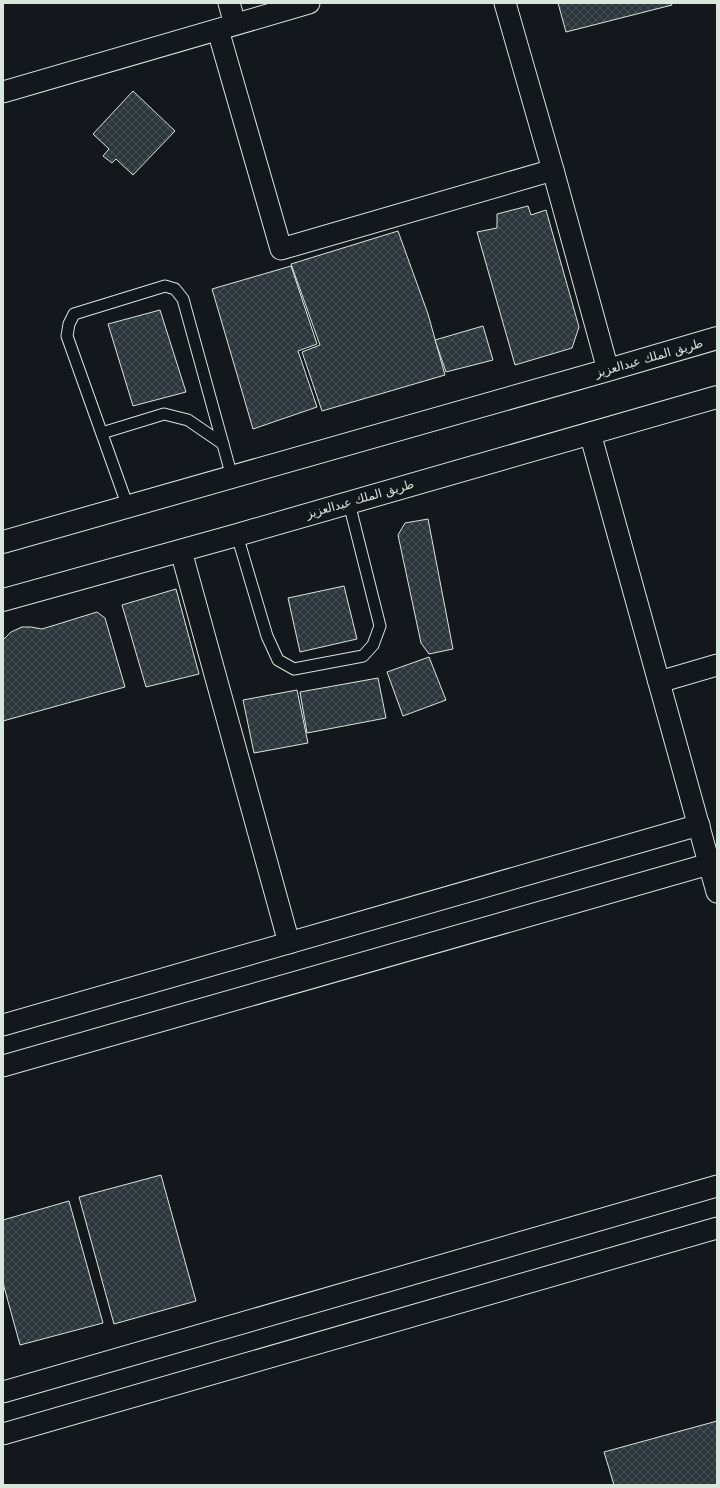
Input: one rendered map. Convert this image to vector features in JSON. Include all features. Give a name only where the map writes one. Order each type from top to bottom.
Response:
[{"type":"highway","name":"طريق الملك عبدالعزيز","points":[[3,542],[717,338]]},
{"type":"highway","name":"طريق الملك عبدالعزيز","points":[[3,600],[182,551],[717,397]]},
{"type":"street","points":[[229,3],[227,27],[281,249],[553,170]]},
{"type":"street","points":[[3,92],[227,27],[270,8],[309,3]]},
{"type":"street","points":[[505,3],[608,370]]},
{"type":"street","points":[[590,433],[717,892]]},
{"type":"street","points":[[182,551],[289,943]]},
{"type":"street","points":[[659,682],[717,665]]},
{"type":"street","points":[[3,1025],[699,825]]},
{"type":"street","points":[[3,1066],[709,864]]},
{"type":"street","points":[[3,1392],[717,1186]]},
{"type":"street","points":[[3,1434],[717,1228]]},
{"type":"lane","points":[[128,506],[67,336],[69,324],[74,314],[165,286],[176,289],[183,299],[232,477]]},
{"type":"lane","points":[[102,433],[164,414],[188,420],[223,444]]},
{"type":"lane","points":[[237,535],[267,636],[278,660],[294,668],[363,656],[373,645],[380,626],[349,503]]},
{"type":"building","points":[[558,3],[671,3],[672,5],[566,32]]},
{"type":"building","points":[[133,91],[175,131],[133,175],[116,159],[112,163],[103,156],[109,149],[93,134]]},
{"type":"building","points":[[528,206],[531,215],[546,210],[579,327],[572,348],[515,365],[477,232],[497,228],[497,214]]},
{"type":"building","points":[[398,231],[428,314],[445,375],[322,411],[302,352],[320,345],[291,264]]},
{"type":"building","points":[[291,266],[317,344],[298,351],[317,407],[253,429],[212,289]]},
{"type":"building","points":[[160,310],[186,392],[133,406],[108,324]]},
{"type":"building","points":[[483,326],[493,360],[446,372],[435,340]]},
{"type":"building","points":[[428,519],[453,649],[429,654],[421,643],[398,535],[405,523]]},
{"type":"building","points":[[344,586],[357,639],[300,652],[288,598]]},
{"type":"building","points":[[176,589],[199,674],[146,687],[122,605]]},
{"type":"building","points":[[97,612],[105,618],[125,687],[3,721],[3,640],[11,632],[22,627],[42,629]]},
{"type":"building","points":[[429,657],[446,700],[403,716],[387,672]]},
{"type":"building","points":[[378,678],[386,718],[307,733],[300,692]]},
{"type":"building","points":[[297,690],[308,743],[254,753],[243,700]]},
{"type":"building","points":[[161,1175],[196,1301],[114,1324],[79,1197]]},
{"type":"building","points":[[69,1201],[103,1323],[20,1345],[3,1283],[3,1220]]},
{"type":"building","points":[[717,1421],[717,1485],[614,1485],[604,1452]]}]
